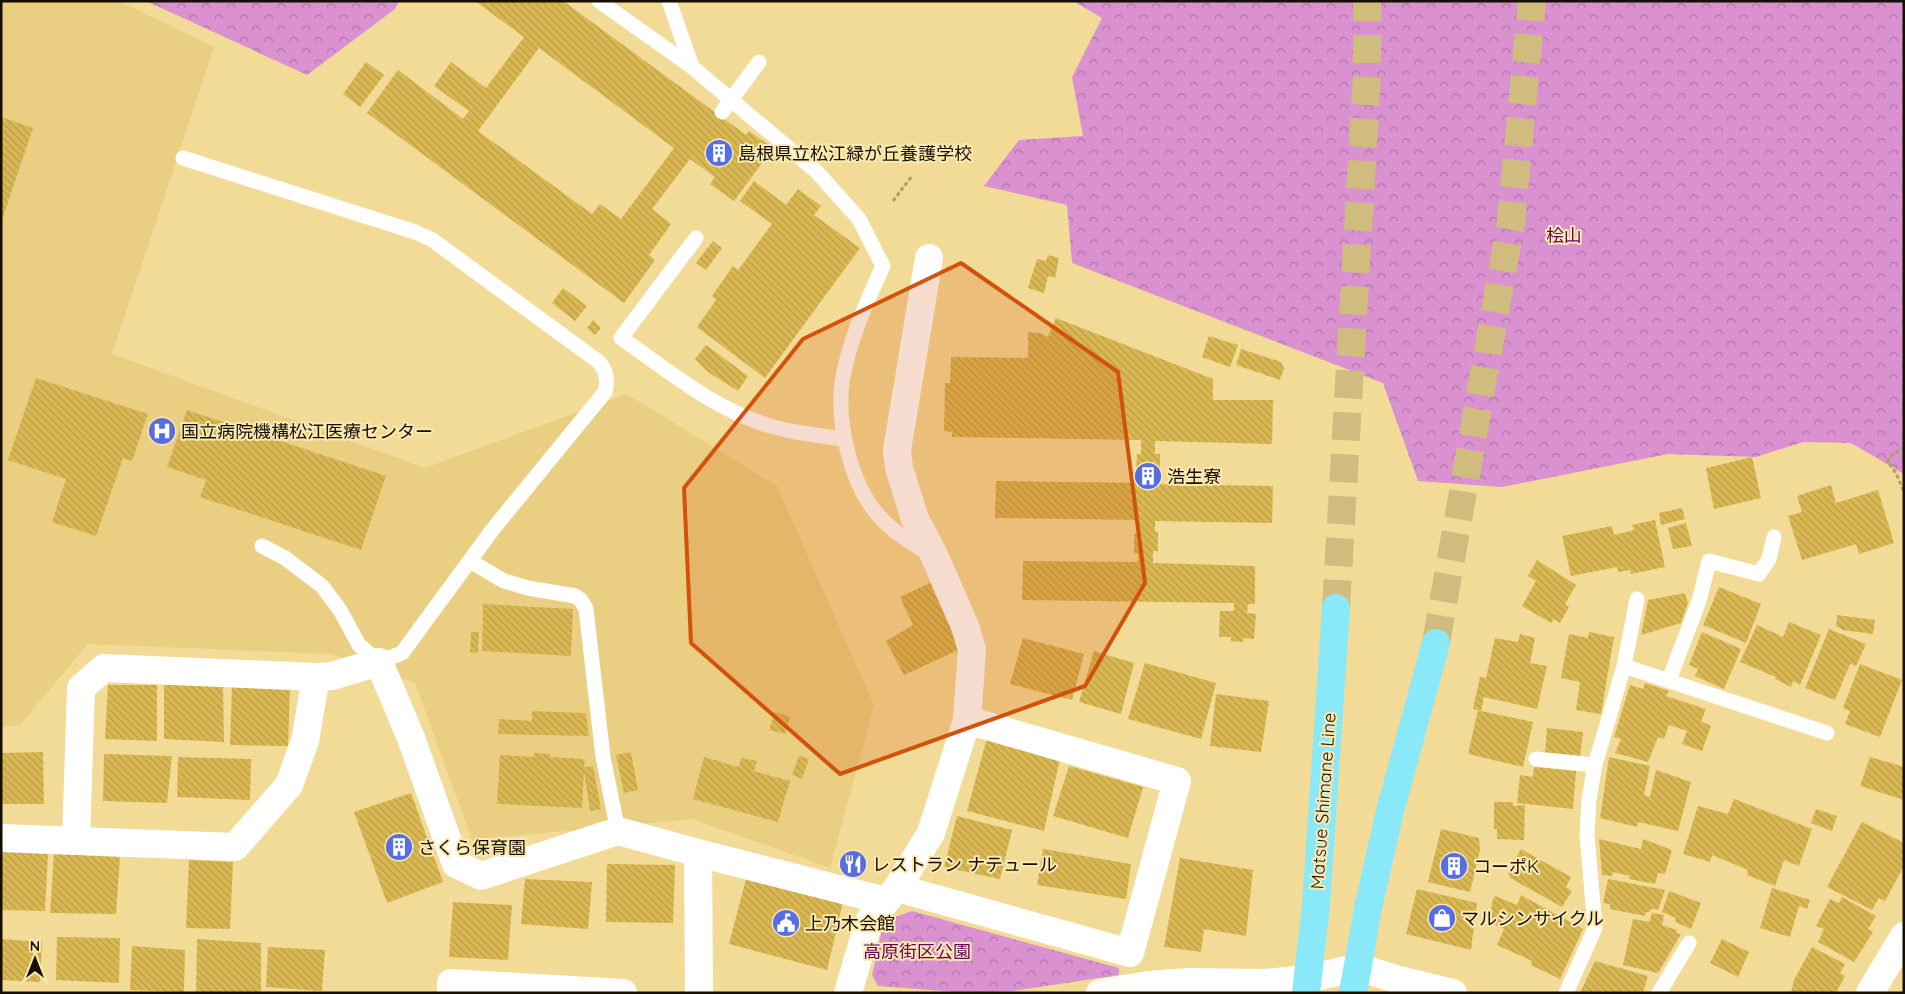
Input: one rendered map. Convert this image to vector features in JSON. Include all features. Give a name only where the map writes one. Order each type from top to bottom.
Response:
[{"type":"main road","name":"Matsue Shimane Line","points":[[1307,986],[1316,904],[1336,608]]},
{"type":"main road","points":[[1356,980],[1368,908],[1390,812],[1436,644]]},
{"type":"street","points":[[848,993],[869,921],[891,894],[931,833],[967,720],[972,650],[965,626],[934,556],[914,519],[897,450],[928,258]]},
{"type":"street","points":[[76,840],[81,688],[104,668],[332,676],[379,662],[412,738],[456,864],[481,876],[618,831],[698,853],[891,894],[1130,953],[1177,780],[967,720]]},
{"type":"street","points":[[1,838],[235,847],[289,785],[306,741],[316,676]]},
{"type":"street","points":[[698,853],[699,993]]},
{"type":"street","points":[[1870,993],[1904,936]]},
{"type":"street","points":[[1100,993],[1148,985],[1189,982],[1264,983],[1307,986],[1356,980],[1396,979],[1453,993]]},
{"type":"street","points":[[451,993],[451,983],[623,993]]},
{"type":"lane","points":[[599,1],[692,67],[817,172],[859,218],[883,266],[866,301],[847,357],[842,383],[844,439],[854,471],[878,514],[906,541],[934,556]]},
{"type":"lane","points":[[669,1],[692,67]]},
{"type":"lane","points":[[722,112],[759,62]]},
{"type":"lane","points":[[183,158],[415,232],[431,239],[604,368],[607,380],[605,392],[470,561],[402,652],[379,662],[359,644],[340,610],[322,586],[285,558],[262,546]]},
{"type":"lane","points":[[696,238],[621,338],[698,392],[738,414],[758,422],[809,434],[844,439]]},
{"type":"lane","points":[[1669,680],[1699,601],[1709,561],[1759,574],[1769,559],[1774,537]]},
{"type":"lane","points":[[470,561],[504,580],[528,588],[575,596],[581,600],[586,609],[604,756],[618,831]]},
{"type":"lane","points":[[1566,993],[1595,928],[1587,835],[1589,799],[1595,764],[1624,666],[1637,599]]},
{"type":"lane","points":[[1624,666],[1827,733]]},
{"type":"lane","points":[[1536,759],[1595,764]]},
{"type":"lane","points":[[1659,993],[1689,943]]},
{"type":"path","points":[[893,201],[912,176]]},
{"type":"path","points":[[1904,447],[1888,458],[1888,462],[1896,473],[1904,492]]},
{"type":"highlighted area","points":[[961,263],[1118,372],[1145,583],[1085,686],[840,774],[691,643],[684,488],[803,339]]},
{"type":"shaded area","name":"国立病院機構松江医療センター","points":[[1,1],[119,1],[214,47],[112,354],[425,468],[627,394],[777,486],[874,705],[830,868],[692,819],[472,840],[415,683],[332,654],[88,644],[20,725],[1,727]]},
{"type":"green space","points":[[146,1],[399,1],[395,9],[307,75]]},
{"type":"green space","name":"桧山","points":[[1073,1],[1904,1],[1904,474],[1851,443],[1803,442],[1756,457],[1668,454],[1502,487],[1418,481],[1383,383],[1072,263],[1067,205],[984,186],[1019,140],[1083,136],[1072,77],[1102,18]]},
{"type":"green space","name":"高原街区公園","points":[[912,911],[1119,968],[1119,975],[1013,991],[970,993],[878,986],[872,975],[884,921]]},
{"type":"building","name":"島根県立松江緑が丘養護学校","points":[[475,1],[563,1],[746,135],[749,131],[773,148],[734,201],[710,184],[715,177],[690,159],[652,209],[671,224],[649,255],[655,260],[624,303],[367,113],[398,70],[463,119],[469,111],[434,86],[451,62],[486,88],[524,37]],"holes":[[[539,48],[674,148],[621,219],[600,204],[592,214],[478,131]]]},
{"type":"building","points":[[366,62],[384,75],[360,107],[343,94]]},
{"type":"building","points":[[1,117],[33,128],[2,220],[1,220]]},
{"type":"building","name":"島根県立松江緑が丘養護学校","points":[[754,181],[786,205],[798,189],[821,206],[814,215],[860,248],[765,378],[697,327],[716,300],[712,296],[733,266],[738,270],[772,224],[740,201]]},
{"type":"building","points":[[713,241],[722,248],[706,270],[696,263]]},
{"type":"building","points":[[1048,255],[1059,258],[1055,278],[1048,276],[1044,293],[1028,288],[1037,259],[1046,261]]},
{"type":"building","points":[[563,288],[587,306],[575,321],[552,303]]},
{"type":"building","name":"浩生寮","points":[[1056,318],[1213,379],[1213,400],[1273,400],[1272,444],[1155,441],[1155,454],[1160,454],[1160,471],[1156,471],[1156,484],[1273,486],[1272,523],[1155,521],[1155,532],[1158,532],[1158,551],[1153,551],[1153,563],[1255,566],[1255,604],[1248,604],[1247,613],[1256,614],[1254,639],[1243,638],[1243,642],[1231,641],[1231,637],[1219,637],[1220,611],[1234,611],[1234,603],[1022,600],[1023,561],[1138,562],[1138,553],[1134,554],[1134,534],[1139,534],[1139,520],[995,518],[996,481],[1139,483],[1139,472],[1136,472],[1137,454],[1141,454],[1141,440],[952,437],[952,432],[944,431],[945,383],[950,383],[951,357],[1028,358],[1028,332],[1040,333],[1048,337]]},
{"type":"building","points":[[593,320],[601,328],[595,335],[587,328]]},
{"type":"building","points":[[1209,336],[1238,345],[1230,367],[1202,357]]},
{"type":"building","points":[[706,345],[748,376],[738,391],[708,372],[695,359]]},
{"type":"building","points":[[1241,349],[1281,362],[1284,368],[1280,380],[1236,365]]},
{"type":"building","points":[[36,378],[148,414],[132,461],[123,458],[96,536],[52,522],[66,479],[8,460]]},
{"type":"building","points":[[187,410],[386,476],[361,550],[200,497],[206,480],[167,467]]},
{"type":"building","points":[[1752,457],[1761,498],[1714,509],[1706,468]]},
{"type":"building","points":[[1831,485],[1836,503],[1878,490],[1894,543],[1859,554],[1856,544],[1802,560],[1788,516],[1802,512],[1797,496]]},
{"type":"building","points":[[1682,508],[1685,519],[1661,525],[1659,513]]},
{"type":"building","points":[[1655,520],[1665,567],[1631,574],[1630,570],[1618,572],[1617,567],[1571,576],[1562,536],[1612,526],[1614,535],[1634,530],[1632,525]]},
{"type":"building","points":[[1686,523],[1692,546],[1673,549],[1668,528]]},
{"type":"building","points":[[1537,560],[1576,585],[1565,604],[1569,607],[1560,623],[1554,619],[1551,623],[1522,606],[1536,581],[1528,576]]},
{"type":"building","points":[[930,583],[960,649],[904,675],[886,641],[913,625],[900,597]]},
{"type":"building","points":[[1719,587],[1761,604],[1746,643],[1703,625]]},
{"type":"building","points":[[1685,593],[1688,603],[1681,623],[1641,635],[1648,600]]},
{"type":"building","points":[[483,604],[573,609],[571,656],[482,651]]},
{"type":"building","points":[[1837,615],[1875,620],[1873,634],[1843,630],[1836,626]]},
{"type":"building","points":[[1789,622],[1821,635],[1800,685],[1793,681],[1791,687],[1775,679],[1776,677],[1740,662],[1757,625],[1783,637]]},
{"type":"building","points":[[1829,629],[1866,644],[1856,666],[1850,664],[1835,700],[1805,688]]},
{"type":"building","points":[[471,632],[479,632],[478,653],[470,652]]},
{"type":"building","points":[[1589,632],[1614,637],[1601,714],[1576,710],[1580,682],[1561,678],[1569,634],[1588,638]]},
{"type":"building","points":[[1702,632],[1741,649],[1724,689],[1695,676],[1698,669],[1689,665]]},
{"type":"building","points":[[1520,634],[1535,638],[1530,663],[1547,666],[1537,709],[1484,697],[1481,711],[1533,722],[1523,767],[1468,754],[1478,710],[1473,709],[1480,677],[1486,678],[1495,638],[1518,642]]},
{"type":"building","points":[[1023,638],[1084,654],[1072,700],[1010,684]]},
{"type":"building","points":[[1094,651],[1134,663],[1121,714],[1079,702]]},
{"type":"building","points":[[1145,663],[1216,683],[1201,739],[1128,719]]},
{"type":"building","points":[[1860,664],[1902,680],[1880,737],[1845,724],[1850,711],[1843,708]]},
{"type":"building","points":[[1645,683],[1669,691],[1666,696],[1706,709],[1701,721],[1711,726],[1702,751],[1682,744],[1687,731],[1669,725],[1664,739],[1658,737],[1648,762],[1615,753],[1621,739],[1614,737],[1630,685],[1643,689]]},
{"type":"building","points":[[108,685],[157,685],[157,741],[105,739]]},
{"type":"building","points":[[164,685],[223,686],[224,742],[164,739]]},
{"type":"building","points":[[232,686],[290,688],[288,746],[230,745]]},
{"type":"building","points":[[1216,694],[1269,701],[1261,752],[1210,746]]},
{"type":"building","points":[[532,711],[586,713],[589,736],[498,734],[499,719],[532,721]]},
{"type":"building","points":[[775,712],[790,717],[785,734],[769,730]]},
{"type":"building","points":[[1547,728],[1583,732],[1580,758],[1545,754]]},
{"type":"building","points":[[987,738],[1060,759],[1044,831],[967,811]]},
{"type":"building","points":[[43,752],[44,804],[1,804],[1,753]]},
{"type":"building","points":[[631,752],[638,790],[624,793],[616,755]]},
{"type":"building","points":[[534,753],[550,754],[550,757],[585,759],[584,767],[593,766],[601,809],[590,811],[584,772],[582,808],[497,804],[500,755],[534,757]]},
{"type":"building","points":[[104,754],[172,756],[167,803],[103,801]]},
{"type":"building","points":[[799,756],[809,759],[802,779],[792,775]]},
{"type":"building","points":[[178,757],[251,759],[250,800],[177,797]]},
{"type":"building","points":[[704,757],[739,767],[741,758],[757,761],[754,771],[790,781],[778,822],[693,799]]},
{"type":"building","points":[[1609,757],[1650,766],[1644,795],[1650,797],[1656,770],[1691,782],[1678,831],[1638,822],[1637,827],[1600,818]]},
{"type":"building","points":[[1870,757],[1904,767],[1904,800],[1860,786]]},
{"type":"building","points":[[1069,766],[1143,787],[1128,838],[1053,816]]},
{"type":"building","points":[[1534,767],[1576,771],[1573,809],[1517,803],[1520,775],[1533,777]]},
{"type":"building","name":"さくら保育園","points":[[411,793],[443,882],[387,903],[354,812]]},
{"type":"building","points":[[1734,799],[1812,829],[1799,866],[1784,860],[1775,886],[1747,875],[1748,870],[1712,855],[1710,862],[1683,854],[1698,806],[1728,814]]},
{"type":"building","points":[[1494,802],[1513,802],[1513,806],[1525,805],[1524,840],[1497,839],[1497,829],[1494,829]]},
{"type":"building","points":[[1816,809],[1837,816],[1832,831],[1811,823]]},
{"type":"building","points":[[957,816],[1012,830],[1000,879],[944,867]]},
{"type":"building","points":[[1862,822],[1904,843],[1904,866],[1885,901],[1879,898],[1872,910],[1827,887]]},
{"type":"building","name":"コーポK","points":[[1441,829],[1479,838],[1480,850],[1470,892],[1428,882]]},
{"type":"building","points":[[1599,839],[1641,849],[1643,839],[1672,850],[1665,874],[1658,873],[1655,884],[1629,879],[1630,876],[1613,872],[1612,876],[1602,875]]},
{"type":"building","points":[[1043,849],[1131,864],[1126,899],[1037,885]]},
{"type":"building","points":[[1521,849],[1571,877],[1566,887],[1572,891],[1562,907],[1510,878],[1508,872]]},
{"type":"building","points":[[1,851],[48,854],[45,911],[1,910]]},
{"type":"building","points":[[54,854],[120,857],[116,914],[50,913]]},
{"type":"building","points":[[1180,858],[1253,870],[1246,936],[1204,929],[1201,952],[1164,947]]},
{"type":"building","points":[[189,860],[233,862],[230,929],[186,928]]},
{"type":"building","points":[[607,864],[675,865],[673,923],[606,922]]},
{"type":"building","points":[[525,879],[592,882],[588,929],[521,924]]},
{"type":"building","name":"上乃木会館","points":[[746,879],[843,902],[827,970],[729,944]]},
{"type":"building","points":[[1608,879],[1665,890],[1658,910],[1651,909],[1650,912],[1646,912],[1645,916],[1610,909],[1610,904],[1603,903]]},
{"type":"building","points":[[1772,888],[1810,900],[1807,909],[1799,906],[1790,937],[1760,928]]},
{"type":"building","name":"マルシンサイクル","points":[[1417,889],[1477,903],[1471,950],[1406,934]]},
{"type":"building","points":[[1669,891],[1701,903],[1691,929],[1675,922],[1676,918],[1662,912]]},
{"type":"building","points":[[1521,895],[1583,929],[1560,979],[1531,965],[1532,961],[1497,945],[1504,929],[1490,922],[1492,902],[1495,896],[1517,905]]},
{"type":"building","points":[[1842,897],[1876,916],[1868,929],[1873,932],[1854,962],[1818,942],[1824,929],[1816,926],[1830,899],[1839,903]]},
{"type":"building","points":[[453,902],[512,905],[508,960],[449,957]]},
{"type":"building","points":[[1652,913],[1664,915],[1662,925],[1677,930],[1676,933],[1681,934],[1658,973],[1623,965],[1633,919],[1649,922]]},
{"type":"building","points":[[57,937],[120,938],[119,983],[56,980]]},
{"type":"building","points":[[1,939],[42,942],[40,982],[1,980]]},
{"type":"building","points":[[197,939],[261,943],[261,993],[196,993]]},
{"type":"building","points":[[1722,939],[1749,952],[1738,977],[1710,963]]},
{"type":"building","points":[[132,946],[185,950],[184,992],[130,990]]},
{"type":"building","points":[[268,947],[325,950],[322,991],[266,987]]},
{"type":"building","points":[[1812,947],[1845,964],[1840,973],[1845,976],[1836,993],[1791,993],[1794,980]]},
{"type":"building","points":[[1595,961],[1648,976],[1643,993],[1580,993]]},
{"type":"tunnel","points":[[1336,608],[1367,74],[1367,1]]},
{"type":"tunnel","points":[[1436,643],[1511,222],[1532,1]]},
{"type":"place","name":"島根県立松江緑が丘養護学校","points":[[719,153]]},
{"type":"place","name":"国立病院機構松江医療センター","points":[[162,431]]},
{"type":"place","name":"浩生寮","points":[[1148,476]]},
{"type":"place","name":"さくら保育園","points":[[399,847]]},
{"type":"place","name":"レストラン ナテュール","points":[[853,864]]},
{"type":"place","name":"コーポK","points":[[1454,866]]},
{"type":"place","name":"マルシンサイクル","points":[[1442,918]]},
{"type":"place","name":"上乃木会館","points":[[786,923]]}]
